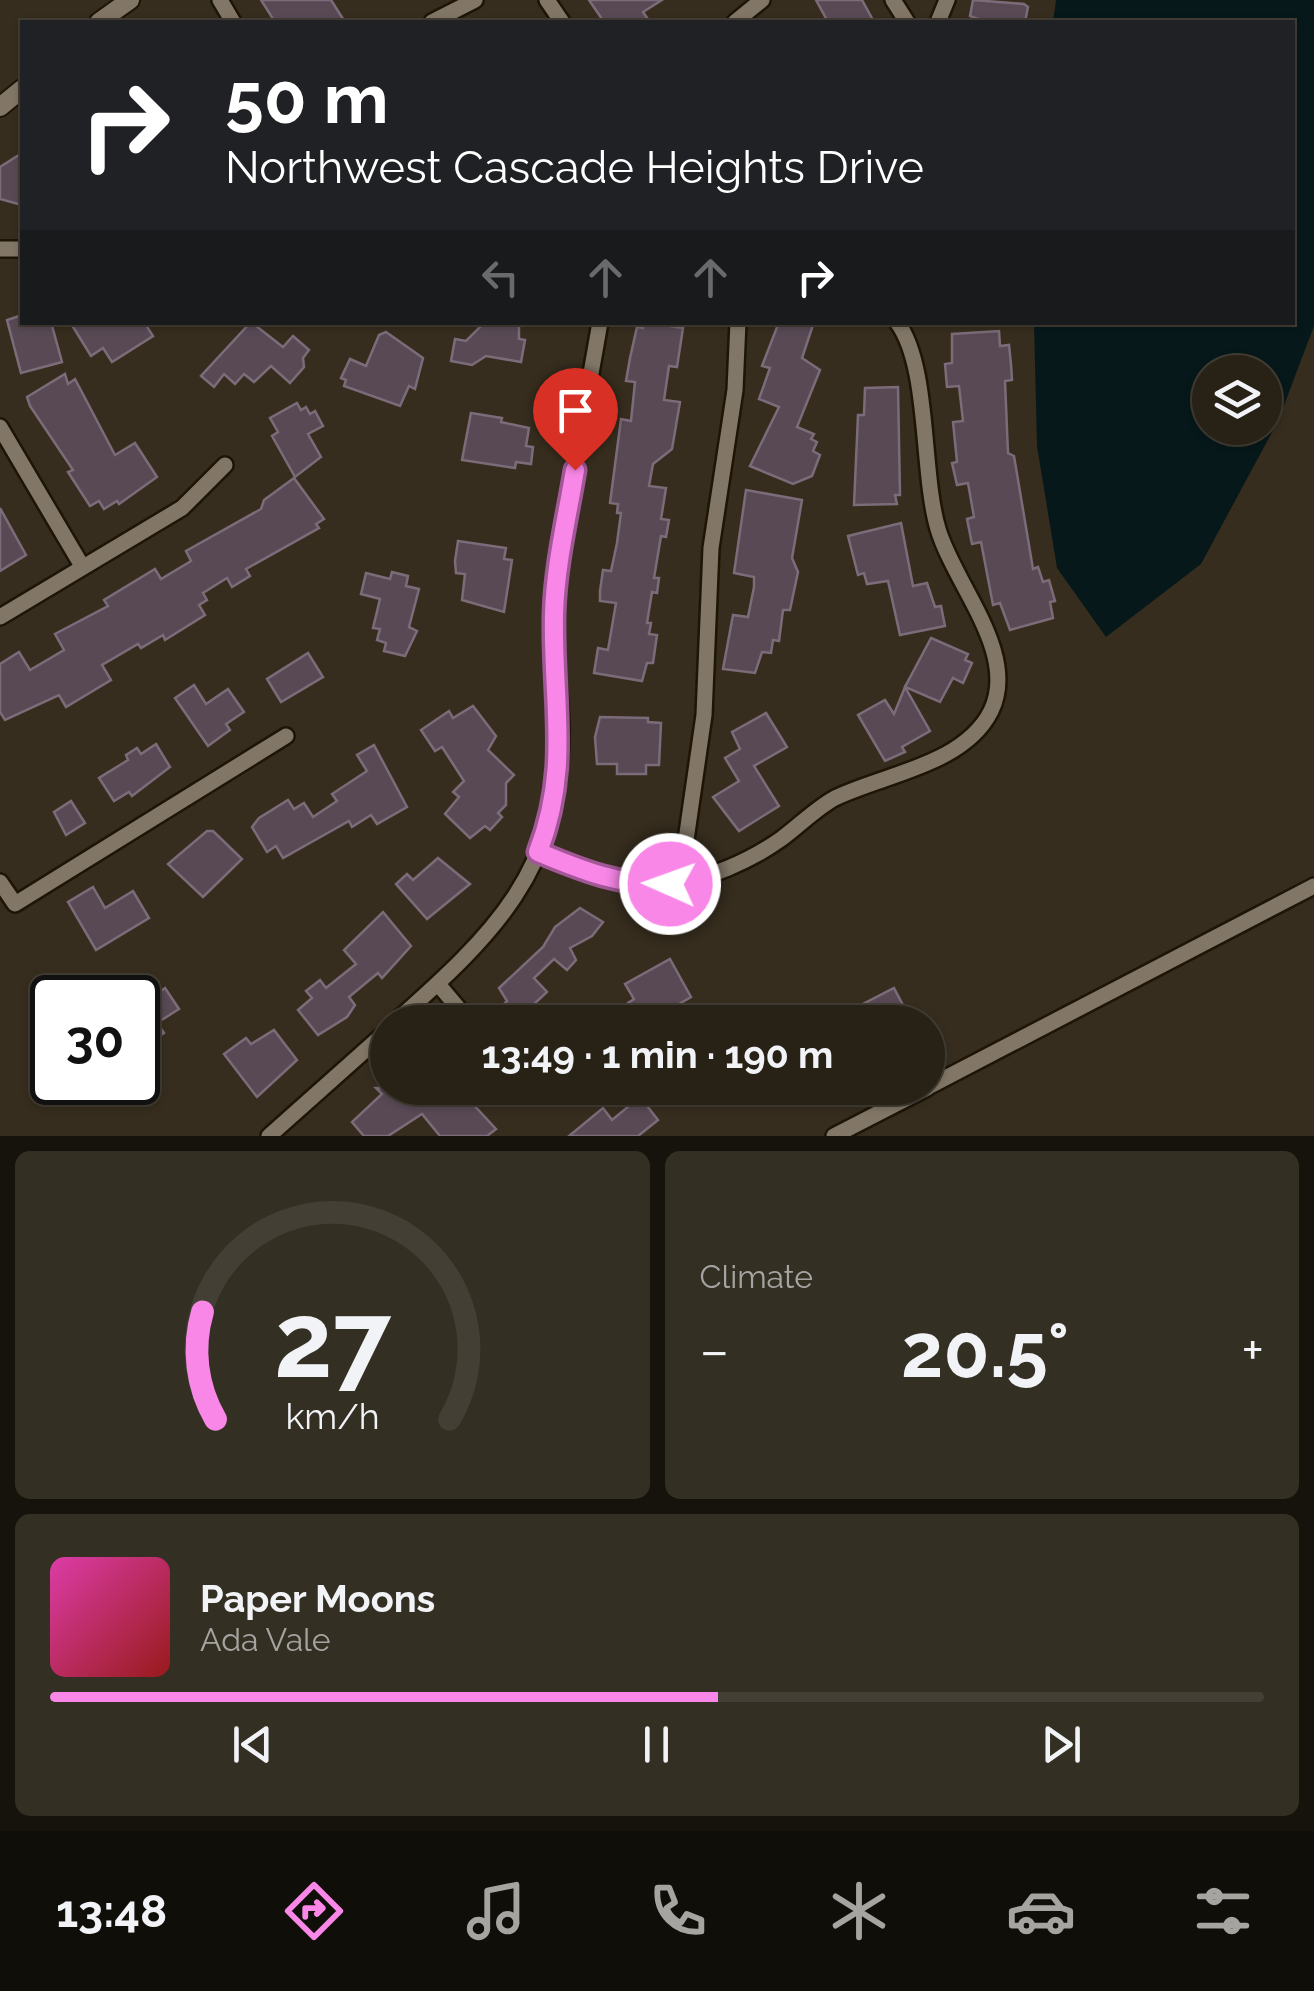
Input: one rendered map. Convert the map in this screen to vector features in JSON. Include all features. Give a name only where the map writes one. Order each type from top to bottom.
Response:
[{"type":"street","points":[[102,20],[130,0]]},
{"type":"street","points":[[436,20],[475,0]]},
{"type":"street","points":[[737,20],[762,0]]},
{"type":"street","points":[[0,107],[20,91]]},
{"type":"street","points":[[415,1005],[494,930],[538,852],[557,789],[560,761],[554,612],[599,325]]},
{"type":"street","points":[[693,879],[686,840],[704,715],[711,548],[736,390],[738,325]]},
{"type":"street","points":[[538,852],[594,875],[638,885],[693,879],[764,850],[836,798],[892,778],[961,743],[992,709],[998,688],[998,655],[967,599],[937,527],[915,365],[898,325]]},
{"type":"street","points":[[0,426],[82,566]]},
{"type":"street","points":[[0,617],[182,508],[225,465]]},
{"type":"street","points":[[0,882],[15,904],[286,736]]},
{"type":"street","points":[[945,1078],[1314,886]]},
{"type":"street","points":[[438,984],[456,1005]]},
{"type":"street","points":[[270,1136],[370,1046]]},
{"type":"street","points":[[834,1136],[893,1105]]},
{"type":"shaded area","points":[[1056,0],[1314,0],[1314,326],[1282,410],[1282,355],[1192,355],[1192,445],[1265,445],[1201,564],[1106,637],[1057,568],[1037,446],[1034,325],[1295,325],[1295,20],[1053,20]]},
{"type":"building","points":[[261,0],[331,0],[344,20],[274,20]]},
{"type":"building","points":[[589,0],[662,0],[643,12],[649,20],[603,20]]},
{"type":"building","points":[[816,0],[862,0],[873,20],[827,20]]},
{"type":"building","points":[[973,0],[1028,7],[1025,20],[981,20],[970,16]]},
{"type":"building","points":[[20,154],[20,204],[0,199],[0,167]]},
{"type":"building","points":[[20,316],[20,325],[52,325],[62,362],[21,373],[7,320]]},
{"type":"building","points":[[72,325],[146,325],[153,336],[112,362],[103,348],[91,356]]},
{"type":"building","points":[[248,325],[255,325],[283,347],[293,336],[309,350],[303,358],[304,367],[290,383],[271,366],[254,382],[244,374],[235,384],[224,374],[214,387],[201,376]]},
{"type":"building","points":[[482,325],[519,325],[519,339],[525,340],[521,362],[486,356],[472,365],[451,361],[455,339],[466,341]]},
{"type":"building","points":[[778,325],[813,325],[802,358],[820,370],[797,427],[814,434],[811,439],[817,442],[813,451],[820,455],[812,476],[793,484],[750,466],[779,407],[759,399],[770,368],[762,366]]},
{"type":"building","points":[[637,327],[683,328],[677,367],[669,366],[664,400],[680,402],[672,449],[653,464],[649,486],[666,488],[661,519],[669,520],[666,537],[661,536],[654,578],[659,578],[657,593],[652,592],[647,623],[651,623],[649,634],[657,635],[653,663],[647,663],[642,681],[594,673],[598,648],[608,650],[616,603],[600,601],[600,591],[603,570],[611,571],[617,543],[621,513],[617,513],[618,504],[610,503],[621,419],[631,421],[635,382],[626,381],[630,358]]},
{"type":"building","points":[[999,331],[1000,346],[1009,345],[1011,364],[1012,380],[1005,381],[1008,453],[1014,456],[1033,569],[1038,567],[1043,582],[1049,580],[1055,601],[1050,602],[1053,618],[1010,630],[1000,603],[993,605],[981,542],[972,544],[967,519],[974,517],[968,483],[957,485],[952,463],[957,462],[953,422],[963,421],[959,386],[947,387],[945,364],[952,363],[952,334]]},
{"type":"building","points":[[386,332],[423,358],[415,389],[409,386],[400,406],[344,386],[346,380],[341,378],[350,359],[366,366],[379,335]]},
{"type":"building","points":[[65,374],[68,384],[75,379],[115,455],[135,443],[157,477],[119,504],[117,501],[104,509],[99,501],[90,506],[68,472],[73,470],[30,406],[27,397]]},
{"type":"building","points":[[898,387],[897,504],[854,505],[858,415],[864,415],[865,388]]},
{"type":"building","points":[[297,403],[310,414],[315,411],[323,426],[308,434],[321,457],[295,477],[272,436],[278,432],[270,418]]},
{"type":"building","points":[[471,413],[529,428],[526,446],[533,447],[531,464],[516,462],[515,468],[462,460]]},
{"type":"building","points":[[294,478],[324,519],[316,524],[319,528],[246,569],[250,576],[232,587],[227,578],[203,593],[207,600],[199,605],[205,615],[165,640],[163,635],[141,648],[138,644],[102,665],[111,680],[66,707],[59,695],[5,720],[0,712],[0,664],[19,652],[30,670],[64,650],[55,634],[108,606],[104,600],[155,569],[161,579],[191,561],[186,551],[261,509],[264,500]]},
{"type":"building","points":[[746,490],[802,500],[792,558],[798,572],[790,610],[783,610],[779,641],[773,640],[771,653],[762,652],[755,673],[723,669],[733,615],[748,617],[754,587],[754,577],[734,573]]},
{"type":"building","points":[[0,508],[26,555],[0,571]]},
{"type":"building","points":[[901,523],[913,586],[927,583],[935,607],[941,606],[945,626],[900,635],[888,581],[867,584],[864,573],[858,575],[848,536]]},
{"type":"building","points":[[458,541],[506,548],[504,559],[512,560],[504,612],[462,600],[465,574],[456,573]]},
{"type":"building","points":[[392,572],[408,576],[406,586],[419,589],[409,627],[417,631],[405,656],[384,651],[386,643],[377,640],[380,629],[373,628],[380,599],[361,594],[366,573],[390,579]]},
{"type":"building","points":[[931,638],[968,654],[965,660],[972,663],[963,683],[953,678],[940,702],[905,687]]},
{"type":"building","points":[[308,653],[323,677],[281,702],[267,679]]},
{"type":"building","points":[[194,685],[206,704],[228,689],[244,712],[226,724],[230,730],[208,746],[175,698]]},
{"type":"building","points":[[905,687],[930,731],[902,747],[905,752],[885,761],[858,715],[885,700],[894,714]]},
{"type":"building","points":[[473,706],[496,736],[488,750],[514,775],[506,783],[506,805],[498,813],[502,817],[490,830],[485,826],[470,838],[445,814],[459,797],[453,792],[464,781],[442,747],[435,751],[421,730],[449,711],[453,718]]},
{"type":"building","points":[[766,713],[787,747],[754,766],[779,806],[739,831],[713,797],[739,781],[725,758],[740,749],[732,732]]},
{"type":"building","points":[[600,717],[648,718],[648,722],[661,723],[659,765],[646,765],[646,774],[617,774],[617,764],[597,764],[595,737]]},
{"type":"building","points":[[156,744],[170,767],[132,796],[129,792],[114,801],[99,778],[128,760],[126,755],[137,748],[141,754]]},
{"type":"building","points":[[374,745],[407,807],[377,824],[371,815],[352,827],[349,821],[283,858],[276,846],[267,852],[252,827],[259,818],[288,800],[294,809],[304,803],[313,817],[337,801],[332,794],[367,771],[357,755]]},
{"type":"building","points":[[71,801],[85,823],[66,835],[54,812]]},
{"type":"building","points":[[207,831],[213,831],[242,859],[203,897],[168,864]]},
{"type":"building","points":[[438,858],[470,884],[427,919],[396,884],[407,874],[413,880]]},
{"type":"building","points":[[93,887],[105,908],[133,891],[149,918],[96,950],[68,902]]},
{"type":"building","points":[[580,908],[603,922],[592,936],[570,948],[576,960],[567,970],[554,959],[534,978],[547,992],[535,1005],[503,1005],[507,1001],[499,988],[543,947],[555,927]]},
{"type":"building","points":[[383,912],[411,946],[382,978],[378,973],[349,997],[355,1005],[347,1017],[318,1035],[298,1010],[312,998],[306,991],[320,980],[326,988],[356,964],[344,950]]},
{"type":"building","points":[[670,959],[691,997],[677,1005],[629,1005],[634,999],[625,984]]},
{"type":"building","points":[[165,988],[179,1009],[160,1021],[160,992]]},
{"type":"building","points":[[894,988],[903,1005],[861,1005]]},
{"type":"building","points":[[274,1030],[297,1060],[257,1097],[224,1054],[246,1038],[251,1044]]},
{"type":"building","points":[[370,1105],[474,1105],[496,1129],[487,1136],[440,1136],[422,1114],[388,1136],[364,1136],[352,1122]]},
{"type":"building","points":[[630,1105],[646,1105],[658,1120],[638,1136],[569,1136],[603,1108],[612,1120]]},
{"type":"route","points":[[575,470],[554,612],[560,761],[548,828],[538,852],[606,879],[638,885],[670,884]]}]
